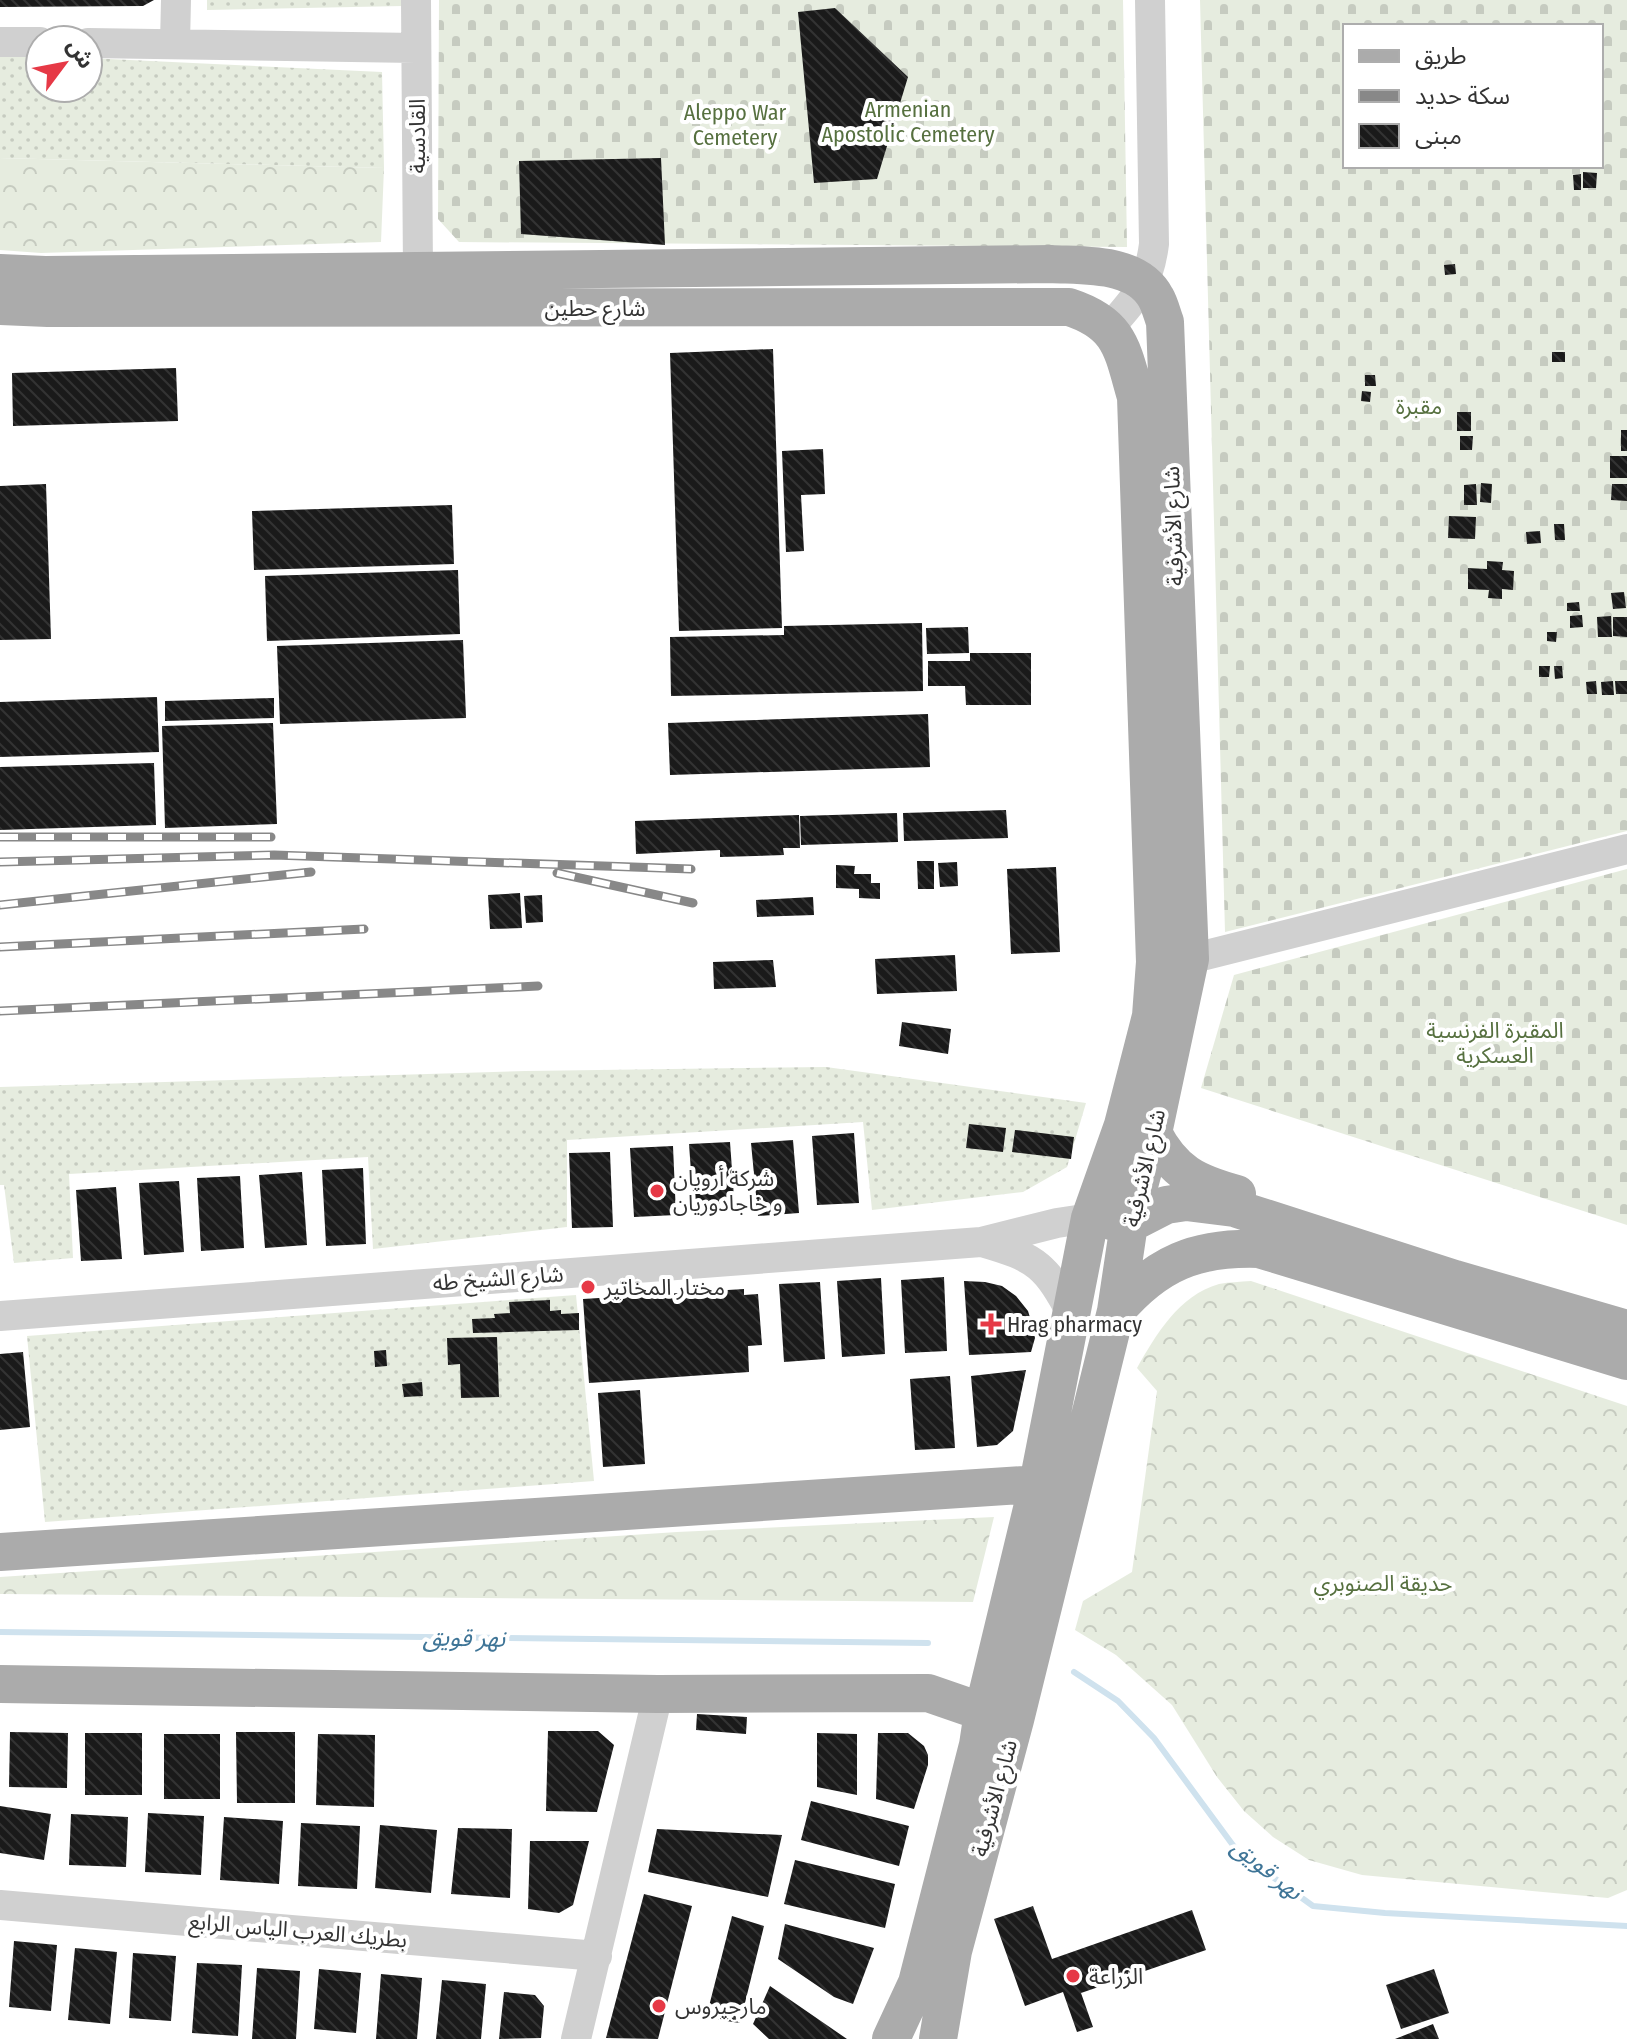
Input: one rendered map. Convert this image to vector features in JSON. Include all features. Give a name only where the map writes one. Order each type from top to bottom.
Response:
[{"type":"main road","name":"شارع حطين","points":[[0,273],[1051,264],[1120,271],[1145,284]]},
{"type":"main road","name":"شارع الأشرفية","points":[[938,2039],[953,1951],[1021,1697],[1116,1311],[1129,1224],[1153,1133],[1190,959],[1165,322],[1156,297],[1145,284]]},
{"type":"main road","name":"شارع حطين","points":[[0,306],[1069,307],[1088,313],[1110,327]]},
{"type":"main road","name":"شارع الأشرفية","points":[[891,2039],[917,1983],[978,1745],[983,1712],[1038,1484],[1090,1218],[1123,1125],[1151,1016],[1155,962],[1136,397],[1122,349],[1110,327]]},
{"type":"main road","points":[[1153,1133],[1163,1153],[1194,1180],[1287,1213],[1333,1240]]},
{"type":"main road","points":[[1090,1218],[1129,1224],[1166,1205],[1186,1202],[1234,1208],[1627,1329]]},
{"type":"main road","points":[[1116,1311],[1134,1290],[1155,1273],[1179,1260],[1232,1248],[1259,1249],[1627,1361]]},
{"type":"main road","points":[[0,1552],[1038,1484]]},
{"type":"main road","points":[[0,1684],[658,1694],[928,1693],[983,1712]]},
{"type":"street","points":[[175,44],[176,0]]},
{"type":"street","name":"القادسية","points":[[416,0],[418,271]]},
{"type":"street","points":[[1110,327],[1145,284],[1154,244],[1150,0]]},
{"type":"street","points":[[0,42],[24,42]]},
{"type":"street","points":[[104,43],[416,48]]},
{"type":"street","points":[[1190,959],[1627,849]]},
{"type":"street","name":"شارع الشيخ طه","points":[[0,1316],[981,1242],[1090,1218]]},
{"type":"street","points":[[981,1242],[1015,1251],[1038,1265],[1054,1281],[1073,1316]]},
{"type":"street","points":[[576,2039],[658,1694]]},
{"type":"street","name":"بطريك العرب الياس الرابع","points":[[0,1905],[597,1956]]},
{"type":"green space","points":[[207,0],[403,0],[403,6],[207,10]]},
{"type":"green space","name":"Armenian Apostolic Cemetery","points":[[439,0],[1123,0],[1127,247],[459,242],[438,219]]},
{"type":"green space","name":"مقبرة","points":[[1200,0],[1627,0],[1627,831],[1225,932]]},
{"type":"green space","points":[[0,53],[24,54],[24,104],[104,104],[104,59],[382,72],[384,168],[0,158]]},
{"type":"green space","points":[[0,158],[384,168],[381,242],[41,253],[0,250]]},
{"type":"green space","name":"المقبرة الفرنسية العسكرية","points":[[1627,869],[1627,1225],[1201,1088],[1234,975]]},
{"type":"green space","points":[[826,1067],[1086,1103],[1067,1167],[1023,1192],[872,1210],[863,1122],[567,1140],[567,1227],[373,1249],[368,1157],[69,1174],[73,1258],[14,1263],[4,1185],[0,1185],[0,1087],[525,1071]]},
{"type":"green space","name":"حديقة الصنوبري","points":[[1251,1281],[1627,1406],[1627,1890],[1608,1898],[1362,1875],[1309,1860],[1273,1837],[1244,1811],[1217,1777],[1172,1705],[1116,1655],[1075,1630],[1083,1601],[1132,1572],[1157,1391],[1137,1368],[1170,1318],[1192,1297],[1219,1284]]},
{"type":"green space","points":[[576,1295],[594,1481],[45,1522],[27,1336]]},
{"type":"green space","points":[[994,1517],[973,1602],[0,1594],[0,1577],[677,1532]]},
{"type":"building","points":[[0,0],[154,0],[143,6],[0,7]]},
{"type":"building","points":[[835,8],[908,77],[877,179],[814,183],[798,12]]},
{"type":"building","points":[[661,158],[665,245],[521,234],[519,161]]},
{"type":"building","points":[[1583,172],[1597,173],[1596,188],[1583,188]]},
{"type":"building","points":[[1581,174],[1581,190],[1574,190],[1573,175]]},
{"type":"building","points":[[1455,264],[1456,274],[1445,275],[1444,265]]},
{"type":"building","points":[[773,349],[782,628],[679,631],[670,353]]},
{"type":"building","points":[[1552,352],[1565,352],[1565,362],[1552,362]]},
{"type":"building","points":[[176,368],[178,421],[13,426],[12,373]]},
{"type":"building","points":[[1365,375],[1375,375],[1376,386],[1365,386]]},
{"type":"building","points":[[1362,391],[1371,392],[1370,402],[1361,401]]},
{"type":"building","points":[[1457,412],[1471,412],[1471,431],[1457,431]]},
{"type":"building","points":[[1621,430],[1627,430],[1627,451],[1621,451]]},
{"type":"building","points":[[1460,436],[1473,436],[1472,450],[1460,450]]},
{"type":"building","points":[[823,449],[825,494],[801,495],[804,551],[786,552],[782,451]]},
{"type":"building","points":[[1610,456],[1627,456],[1627,478],[1610,478]]},
{"type":"building","points":[[1481,483],[1492,484],[1491,503],[1480,502]]},
{"type":"building","points":[[46,484],[51,639],[0,640],[0,486]]},
{"type":"building","points":[[1476,484],[1477,505],[1464,505],[1464,485]]},
{"type":"building","points":[[1612,484],[1627,484],[1627,501],[1611,500]]},
{"type":"building","points":[[452,505],[454,564],[254,570],[252,511]]},
{"type":"building","points":[[1449,516],[1476,517],[1475,539],[1448,538]]},
{"type":"building","points":[[1554,524],[1564,524],[1565,540],[1555,540]]},
{"type":"building","points":[[1540,531],[1541,543],[1527,544],[1526,532]]},
{"type":"building","points":[[1487,561],[1503,562],[1502,570],[1514,571],[1513,590],[1502,589],[1502,599],[1488,598],[1489,590],[1468,589],[1468,568],[1487,569]]},
{"type":"building","points":[[458,570],[460,634],[267,641],[265,576]]},
{"type":"building","points":[[1624,592],[1626,608],[1613,609],[1611,593]]},
{"type":"building","points":[[1579,602],[1580,611],[1567,611],[1567,603]]},
{"type":"building","points":[[1582,615],[1583,627],[1570,628],[1570,616]]},
{"type":"building","points":[[1611,616],[1612,637],[1598,637],[1597,617]]},
{"type":"building","points":[[1613,617],[1627,617],[1627,637],[1613,636]]},
{"type":"building","points":[[922,623],[923,691],[671,696],[670,637],[784,635],[784,626]]},
{"type":"building","points":[[968,627],[969,653],[927,654],[926,628]]},
{"type":"building","points":[[1547,632],[1557,632],[1556,642],[1547,641]]},
{"type":"building","points":[[463,640],[466,718],[280,724],[277,646]]},
{"type":"building","points":[[970,653],[1031,653],[1031,705],[966,705],[965,686],[928,686],[928,661],[970,661]]},
{"type":"building","points":[[1539,666],[1550,666],[1549,677],[1539,677]]},
{"type":"building","points":[[1554,666],[1562,666],[1563,678],[1555,679]]},
{"type":"building","points":[[1596,681],[1597,694],[1587,694],[1586,682]]},
{"type":"building","points":[[1613,681],[1614,695],[1602,695],[1601,682]]},
{"type":"building","points":[[1615,681],[1627,681],[1627,694],[1616,694]]},
{"type":"building","points":[[157,697],[159,752],[0,757],[0,702]]},
{"type":"building","points":[[274,698],[274,718],[165,721],[165,701]]},
{"type":"building","points":[[928,714],[930,767],[670,775],[668,723]]},
{"type":"building","points":[[273,723],[277,824],[165,828],[162,726]]},
{"type":"building","points":[[154,763],[156,825],[0,830],[0,767]]},
{"type":"building","points":[[1006,810],[1008,838],[904,841],[903,813]]},
{"type":"building","points":[[897,813],[898,842],[801,845],[800,816]]},
{"type":"building","points":[[799,815],[800,848],[783,848],[784,855],[720,857],[720,850],[636,854],[635,821]]},
{"type":"building","points":[[917,861],[934,861],[934,889],[918,889]]},
{"type":"building","points":[[957,862],[958,886],[940,887],[938,863]]},
{"type":"building","points":[[836,865],[855,866],[854,874],[871,874],[871,883],[880,883],[880,899],[859,898],[859,889],[836,888]]},
{"type":"building","points":[[1056,867],[1060,952],[1011,954],[1007,869]]},
{"type":"building","points":[[520,893],[522,928],[490,929],[488,895]]},
{"type":"building","points":[[542,895],[543,922],[526,923],[524,896]]},
{"type":"building","points":[[813,897],[814,915],[757,917],[756,900]]},
{"type":"building","points":[[955,955],[957,991],[877,994],[875,959]]},
{"type":"building","points":[[773,960],[776,987],[714,989],[713,962]]},
{"type":"building","points":[[902,1022],[951,1029],[948,1054],[899,1046]]},
{"type":"building","points":[[969,1124],[1006,1128],[1003,1152],[966,1148]]},
{"type":"building","points":[[1015,1130],[1074,1137],[1071,1159],[1012,1152]]},
{"type":"building","points":[[854,1133],[859,1203],[817,1205],[812,1136]]},
{"type":"building","points":[[793,1140],[799,1213],[758,1216],[751,1143]]},
{"type":"building","points":[[730,1142],[735,1211],[694,1214],[689,1144]]},
{"type":"building","points":[[673,1146],[676,1215],[634,1217],[630,1148]]},
{"type":"building","points":[[610,1152],[613,1227],[572,1228],[569,1153]]},
{"type":"building","points":[[363,1168],[366,1244],[326,1246],[322,1170]]},
{"type":"building","points":[[302,1172],[307,1245],[265,1248],[259,1175]]},
{"type":"building","points":[[240,1176],[244,1248],[201,1251],[197,1178]]},
{"type":"building","points":[[179,1181],[184,1252],[144,1255],[139,1183]]},
{"type":"building","points":[[116,1187],[122,1259],[81,1261],[76,1190]]},
{"type":"building","points":[[944,1277],[947,1351],[905,1353],[901,1280]]},
{"type":"building","points":[[881,1278],[885,1354],[842,1357],[837,1281]]},
{"type":"building","points":[[964,1281],[1002,1286],[1016,1296],[1028,1311],[1032,1324],[1035,1338],[1031,1352],[969,1355]]},
{"type":"building","points":[[820,1282],[825,1359],[784,1362],[779,1284]]},
{"type":"building","points":[[744,1289],[744,1295],[758,1294],[762,1345],[748,1346],[749,1372],[589,1383],[583,1299]]},
{"type":"building","points":[[550,1300],[550,1311],[579,1313],[579,1330],[473,1333],[472,1319],[495,1318],[494,1314],[510,1313],[509,1302]]},
{"type":"building","points":[[497,1337],[499,1397],[461,1398],[460,1364],[448,1365],[447,1338]]},
{"type":"building","points":[[386,1350],[387,1366],[375,1367],[374,1351]]},
{"type":"building","points":[[23,1352],[30,1427],[0,1430],[0,1354]]},
{"type":"building","points":[[1026,1370],[1013,1431],[997,1445],[977,1447],[971,1376]]},
{"type":"building","points":[[950,1376],[955,1448],[915,1450],[910,1379]]},
{"type":"building","points":[[422,1382],[423,1396],[404,1397],[402,1384]]},
{"type":"building","points":[[640,1390],[645,1464],[603,1467],[598,1393]]},
{"type":"building","points":[[697,1714],[747,1717],[746,1734],[696,1730]]},
{"type":"building","points":[[548,1731],[598,1731],[614,1745],[597,1812],[546,1811]]},
{"type":"building","points":[[10,1732],[68,1733],[67,1788],[9,1787]]},
{"type":"building","points":[[236,1732],[295,1732],[295,1803],[237,1803]]},
{"type":"building","points":[[85,1733],[142,1733],[142,1795],[85,1795]]},
{"type":"building","points":[[817,1733],[857,1734],[857,1795],[817,1787]]},
{"type":"building","points":[[878,1733],[908,1733],[924,1746],[928,1765],[914,1809],[876,1799]]},
{"type":"building","points":[[164,1734],[220,1734],[220,1799],[164,1799]]},
{"type":"building","points":[[318,1734],[375,1735],[374,1807],[316,1805]]},
{"type":"building","points":[[811,1801],[909,1826],[899,1866],[801,1840]]},
{"type":"building","points":[[0,1806],[51,1814],[44,1860],[0,1853]]},
{"type":"building","points":[[148,1813],[204,1816],[201,1875],[145,1872]]},
{"type":"building","points":[[71,1814],[128,1817],[126,1867],[69,1865]]},
{"type":"building","points":[[224,1817],[283,1821],[279,1884],[220,1880]]},
{"type":"building","points":[[301,1823],[360,1826],[357,1889],[298,1886]]},
{"type":"building","points":[[380,1825],[437,1830],[431,1893],[375,1888]]},
{"type":"building","points":[[458,1828],[512,1829],[510,1898],[451,1894]]},
{"type":"building","points":[[657,1829],[782,1835],[768,1897],[648,1872]]},
{"type":"building","points":[[530,1841],[589,1841],[573,1905],[559,1913],[528,1909]]},
{"type":"building","points":[[795,1860],[895,1884],[885,1928],[784,1904]]},
{"type":"building","points":[[644,1894],[692,1906],[658,2039],[606,2038]]},
{"type":"building","name":"الزراعة","points":[[1033,1906],[1052,1959],[1192,1910],[1206,1950],[1081,1993],[1093,2027],[1077,2032],[1063,1992],[1025,2006],[994,1919]]},
{"type":"building","points":[[732,1916],[764,1926],[740,2023],[706,2018]]},
{"type":"building","points":[[785,1924],[874,1948],[853,2004],[834,1997],[778,1959]]},
{"type":"building","points":[[14,1941],[57,1945],[51,2011],[9,2007]]},
{"type":"building","points":[[75,1948],[117,1952],[110,2024],[68,2020]]},
{"type":"building","points":[[133,1953],[176,1956],[171,2021],[129,2018]]},
{"type":"building","points":[[197,1963],[242,1965],[238,2036],[192,2033]]},
{"type":"building","points":[[257,1968],[300,1971],[296,2039],[252,2039]]},
{"type":"building","points":[[319,1969],[361,1973],[356,2033],[314,2029]]},
{"type":"building","points":[[1434,1969],[1449,2013],[1401,2029],[1386,1985]]},
{"type":"building","points":[[381,1974],[422,1978],[417,2039],[376,2039]]},
{"type":"building","points":[[442,1980],[486,1984],[481,2039],[436,2039]]},
{"type":"building","points":[[770,1986],[847,2039],[769,2039],[753,2024]]},
{"type":"building","points":[[504,1992],[535,1995],[544,2006],[541,2038],[499,2039]]},
{"type":"building","points":[[1433,2024],[1439,2039],[1395,2039]]},
{"type":"waterway","name":"نهر قويق","points":[[0,1632],[928,1643]]},
{"type":"waterway","name":"نهر قويق","points":[[1074,1672],[1118,1701],[1154,1738],[1238,1852],[1313,1906],[1385,1913],[1627,1926]]},
{"type":"railway","points":[[0,837],[271,837]]},
{"type":"railway","points":[[0,862],[274,855],[691,869]]},
{"type":"railway","points":[[0,905],[311,872]]},
{"type":"railway","points":[[557,873],[693,903]]},
{"type":"railway","points":[[0,947],[364,929]]},
{"type":"railway","points":[[0,1011],[538,986]]},
{"type":"place","name":"شركة أرويان و خاجادوريان","points":[[657,1191]]},
{"type":"place","name":"مختار المخاتير","points":[[588,1287]]},
{"type":"place","name":"Hrag pharmacy","points":[[991,1324]]},
{"type":"place","name":"الزراعة","points":[[1073,1976]]},
{"type":"place","name":"مارجيروس","points":[[659,2006]]},
{"type":"park label","name":"Aleppo War Cemetery","points":[[735,124]]}]
